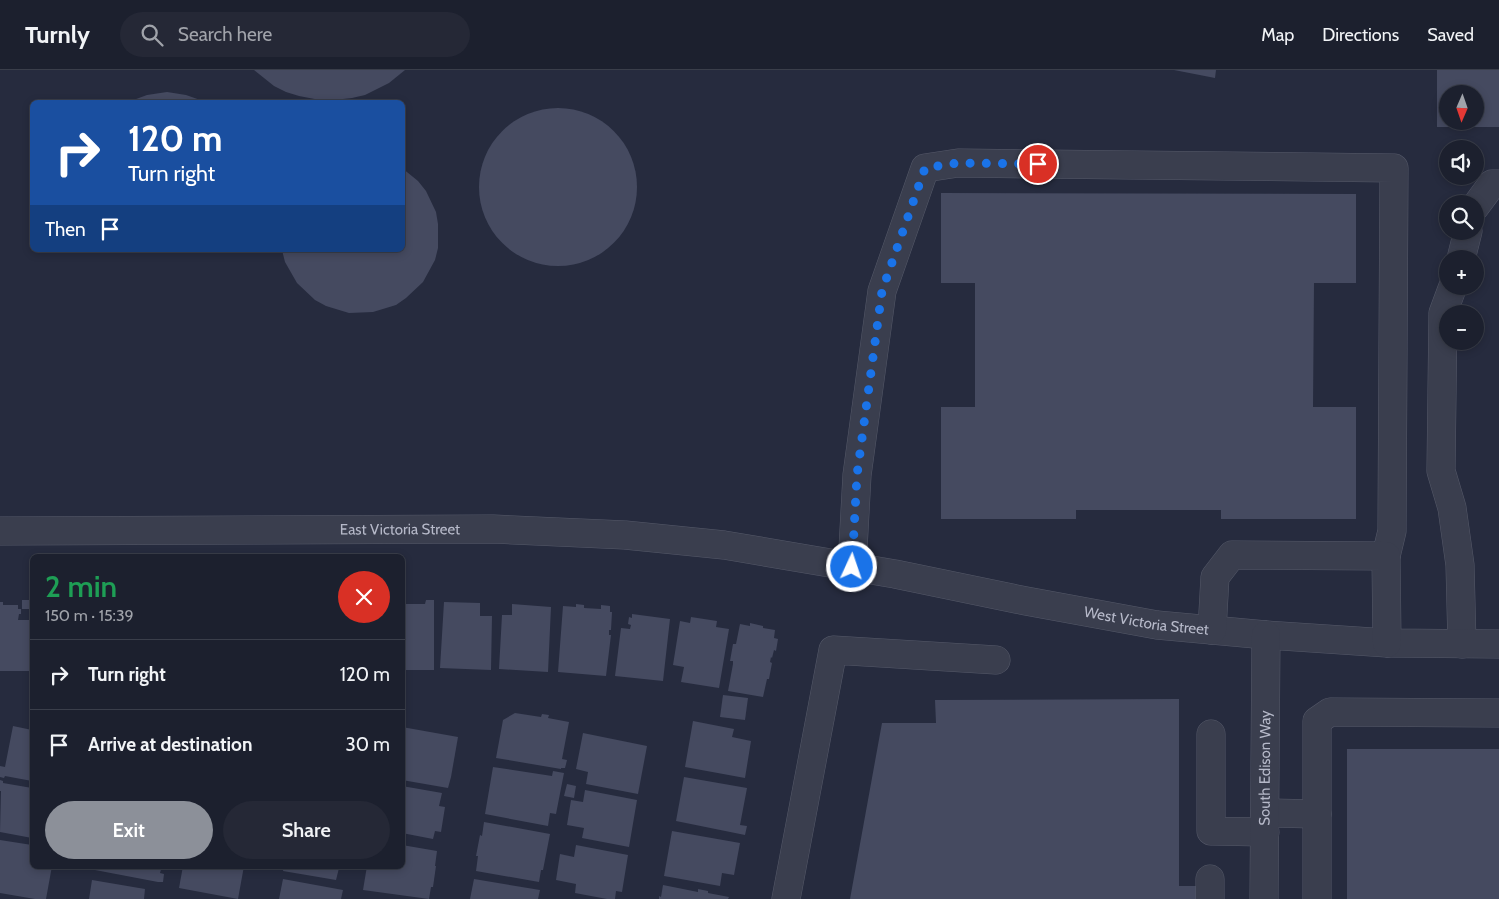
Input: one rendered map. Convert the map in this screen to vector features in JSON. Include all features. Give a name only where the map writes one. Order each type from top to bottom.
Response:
[{"type":"street","points":[[852,567],[857,475],[882,291],[925,168],[958,163],[1394,168],[1392,531],[1386,556],[1387,643]]},
{"type":"street","points":[[1484,195],[1492,184],[1499,184]]},
{"type":"street","points":[[1450,295],[1443,313],[1441,471],[1452,508],[1460,565],[1462,644]]},
{"type":"street","name":"East Victoria Street","points":[[0,531],[494,529],[625,535],[724,546],[798,558]]},
{"type":"street","points":[[1212,630],[1215,577],[1232,555],[1386,556]]},
{"type":"street","name":"West Victoria Street","points":[[798,558],[895,574],[1157,625],[1387,643],[1499,644]]},
{"type":"street","name":"South Edison Way","points":[[1264,899],[1266,635]]},
{"type":"street","points":[[786,899],[833,650],[996,660]]},
{"type":"street","points":[[1317,899],[1317,721],[1330,712],[1499,713]]},
{"type":"street","points":[[1211,734],[1210,831],[1317,814]]},
{"type":"building","points":[[254,70],[405,70],[389,83],[365,95],[352,98],[320,100],[299,96],[274,86]]},
{"type":"building","points":[[1174,70],[1216,70],[1215,78]]},
{"type":"building","points":[[1437,70],[1499,70],[1499,127],[1484,127],[1484,85],[1439,85],[1439,127],[1437,127]]},
{"type":"building","points":[[167,92],[186,95],[200,100],[133,100],[147,95]]},
{"type":"building","points":[[566,108],[581,111],[595,117],[614,131],[624,143],[634,164],[637,187],[634,210],[624,231],[614,243],[602,253],[581,263],[566,266],[550,266],[535,263],[514,253],[492,231],[480,202],[479,179],[482,164],[492,143],[514,121],[543,109]]},
{"type":"building","points":[[405,170],[418,181],[426,191],[436,212],[438,248],[435,260],[423,282],[396,305],[373,312],[349,313],[326,306],[315,300],[297,283],[285,262],[282,252],[405,252]]},
{"type":"building","points":[[941,193],[1356,194],[1356,283],[1314,283],[1313,407],[1356,407],[1356,519],[1221,519],[1221,510],[1076,510],[1076,519],[941,519],[941,407],[975,407],[975,283],[941,283]]},
{"type":"building","points":[[22,600],[30,600],[30,609],[22,609]]},
{"type":"building","points":[[426,600],[434,600],[434,670],[405,670],[405,604],[425,604]]},
{"type":"building","points":[[0,602],[3,602],[3,605],[18,605],[18,609],[21,609],[21,614],[19,614],[18,620],[30,620],[30,671],[0,671]]},
{"type":"building","points":[[444,602],[480,603],[480,616],[492,616],[491,670],[440,668]]},
{"type":"building","points":[[512,604],[551,607],[548,672],[499,669],[502,615],[512,615]]},
{"type":"building","points":[[576,604],[584,605],[584,608],[601,609],[601,605],[610,606],[610,612],[612,612],[609,635],[611,635],[606,676],[558,672],[563,606],[576,607]]},
{"type":"building","points":[[632,614],[670,619],[663,681],[615,676],[621,628],[630,629],[631,625],[628,624],[629,617],[632,618]]},
{"type":"building","points":[[691,617],[717,621],[716,627],[729,629],[719,688],[681,682],[684,667],[673,665],[680,621],[690,623]]},
{"type":"building","points":[[750,623],[775,630],[774,638],[778,639],[776,651],[774,650],[771,657],[770,662],[772,663],[769,679],[767,679],[763,697],[728,691],[733,664],[733,661],[730,661],[733,644],[736,644],[740,624],[750,626]]},
{"type":"building","points":[[723,695],[748,698],[745,720],[720,717]]},
{"type":"building","points":[[1179,699],[1179,886],[1198,886],[1197,899],[850,899],[882,723],[936,723],[935,700]]},
{"type":"building","points":[[515,713],[541,717],[542,714],[549,715],[548,718],[569,722],[562,759],[567,760],[565,768],[561,769],[496,758],[503,720]]},
{"type":"building","points":[[693,721],[734,729],[732,737],[751,741],[745,778],[685,767]]},
{"type":"building","points":[[13,726],[30,730],[30,781],[5,776],[4,778],[0,777],[0,766],[5,767]]},
{"type":"building","points":[[405,728],[458,737],[448,788],[405,781]]},
{"type":"building","points":[[583,733],[647,746],[638,794],[586,784],[588,772],[576,769]]},
{"type":"building","points":[[1347,749],[1499,749],[1499,899],[1347,899]]},
{"type":"building","points":[[493,767],[552,776],[553,771],[564,773],[556,814],[550,813],[548,826],[485,814]]},
{"type":"building","points":[[684,777],[747,788],[740,825],[747,826],[745,835],[676,821]]},
{"type":"building","points":[[0,780],[3,783],[30,788],[30,838],[0,832]]},
{"type":"building","points":[[567,784],[576,786],[574,798],[564,796]]},
{"type":"building","points":[[405,787],[442,793],[439,806],[445,807],[441,832],[435,831],[433,839],[405,834]]},
{"type":"building","points":[[585,790],[637,800],[629,847],[582,838],[584,828],[567,825],[571,800],[583,802]]},
{"type":"building","points":[[484,822],[550,834],[539,882],[476,871],[478,856],[476,856]]},
{"type":"building","points":[[672,831],[740,843],[734,875],[722,873],[720,886],[664,876]]},
{"type":"building","points":[[0,840],[30,845],[30,869],[51,869],[46,899],[0,893]]},
{"type":"building","points":[[576,845],[628,855],[622,892],[616,891],[615,899],[575,893],[576,884],[556,880],[560,854],[574,857]]},
{"type":"building","points":[[405,846],[437,851],[433,887],[431,887],[429,899],[363,890],[366,869],[405,869]]},
{"type":"building","points":[[161,869],[160,873],[164,874],[163,882],[158,882],[95,870]]},
{"type":"building","points":[[182,869],[243,869],[238,899],[179,888]]},
{"type":"building","points":[[283,869],[339,869],[336,880],[283,871]]},
{"type":"building","points":[[283,879],[343,890],[341,899],[279,899]]},
{"type":"building","points":[[474,879],[540,890],[538,899],[470,899]]},
{"type":"building","points":[[92,880],[145,889],[144,899],[89,899]]},
{"type":"building","points":[[663,885],[698,892],[698,889],[729,897],[728,899],[659,899]]},
{"type":"route","points":[[852,567],[857,475],[882,291],[925,168],[958,163],[1038,164]]}]
